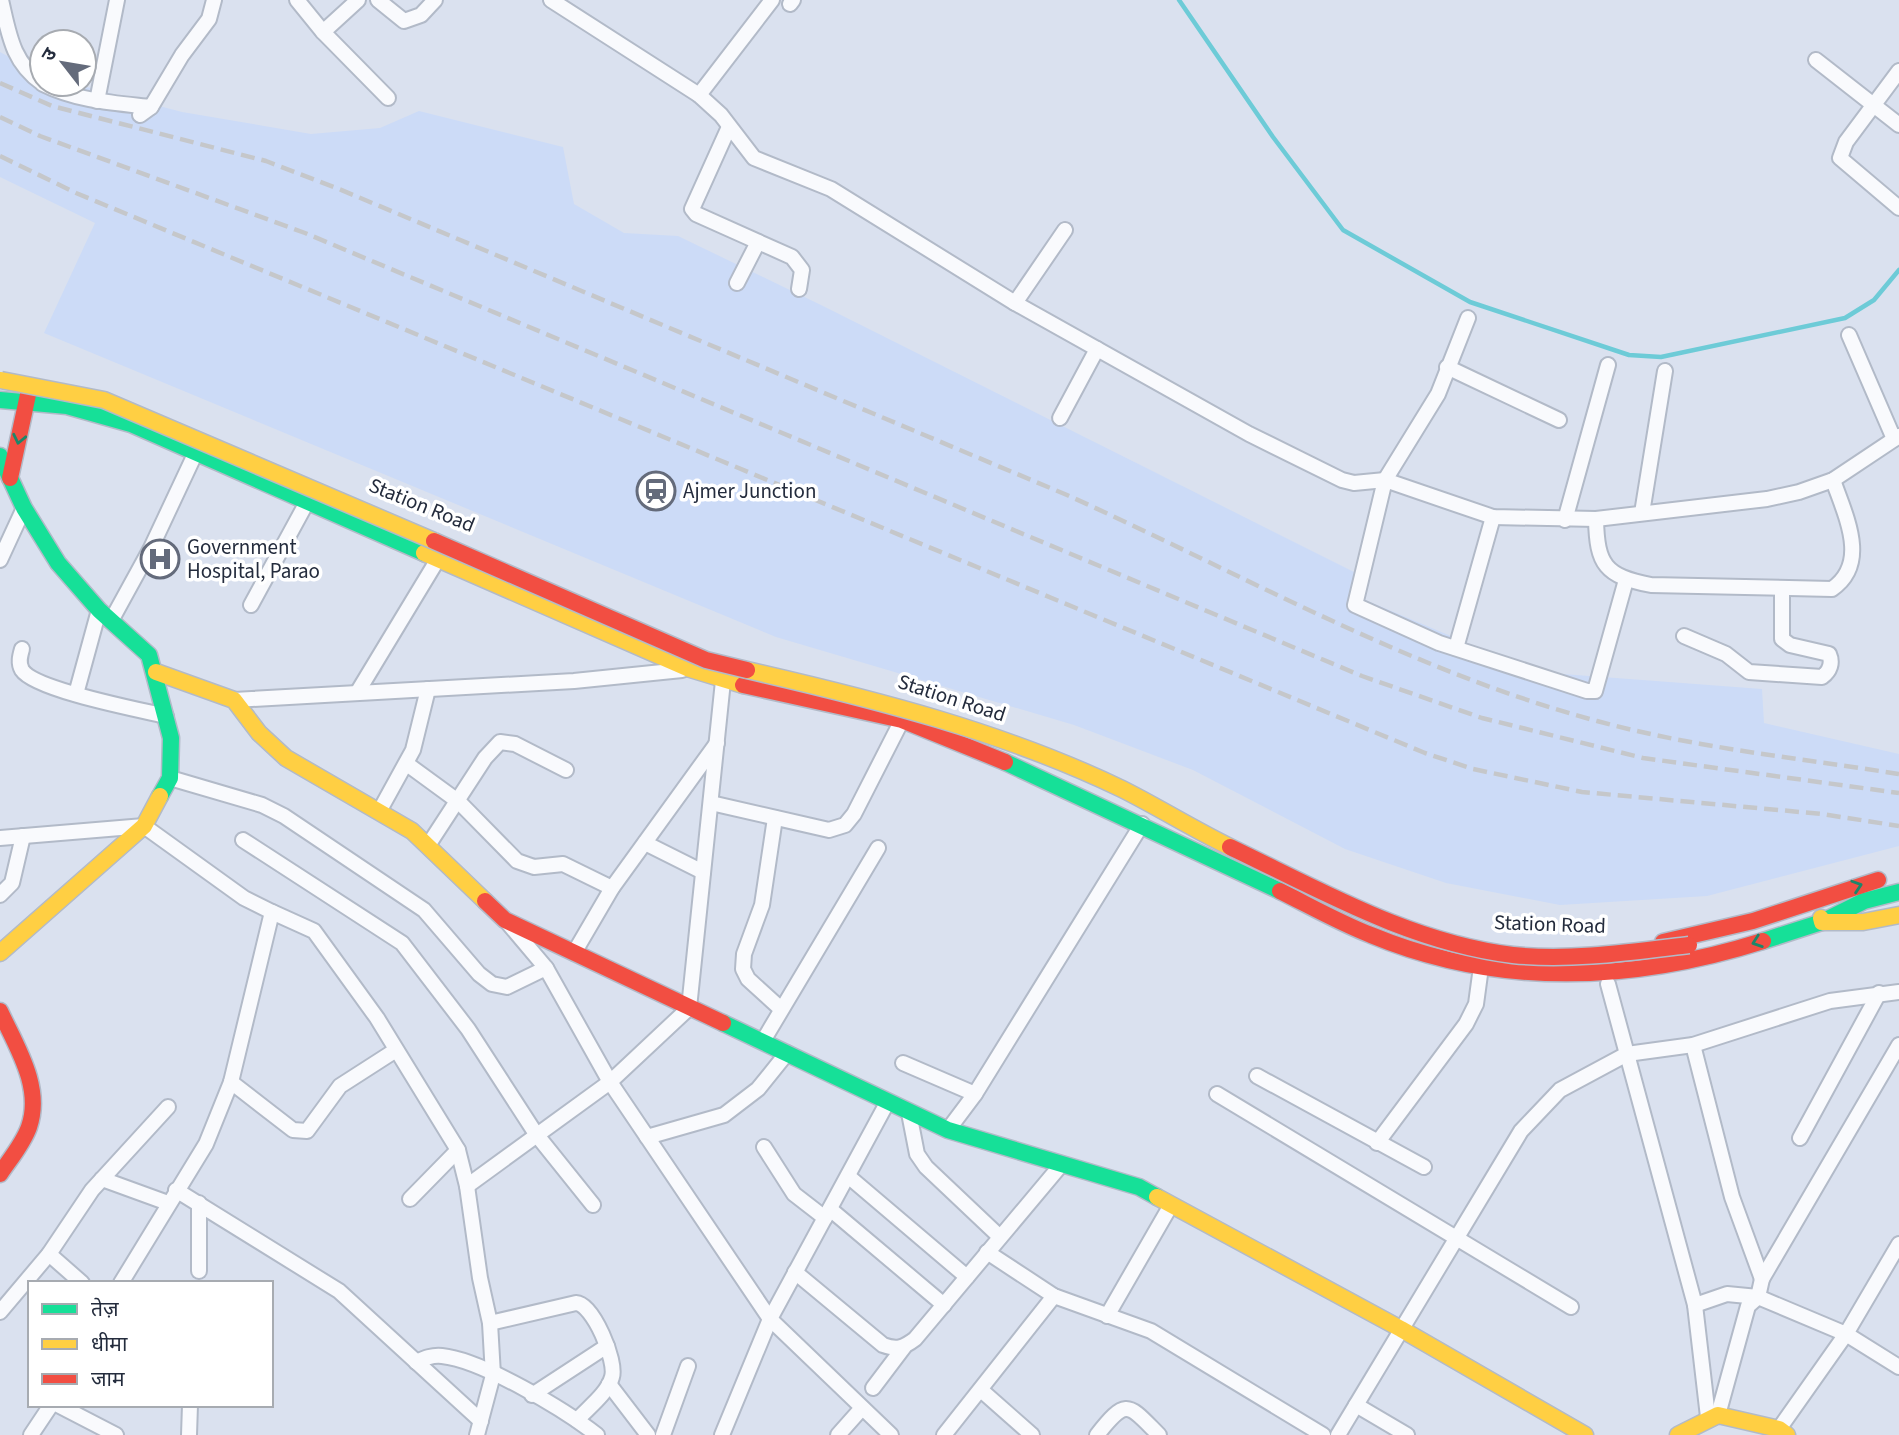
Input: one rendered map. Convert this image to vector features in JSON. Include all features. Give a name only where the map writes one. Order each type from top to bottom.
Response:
[{"type":"main road","name":"Station Road","points":[[0,382],[32,375],[83,385],[198,430],[384,514],[477,550],[682,644],[928,710],[1049,752],[1150,797],[1353,897],[1438,932],[1518,947],[1582,950],[1633,946],[1715,931],[1816,902],[1856,885],[1898,875]]},
{"type":"main road","points":[[10,478],[32,375]]},
{"type":"main road","points":[[0,382],[107,409],[159,428],[721,674],[911,717],[968,737],[1147,814],[1359,920],[1406,939],[1485,959],[1533,965],[1581,964],[1688,948],[1720,952]]},
{"type":"main road","name":"Station Road","points":[[0,400],[27,400],[82,407],[131,424],[723,681],[902,720],[984,752],[1142,824],[1370,935],[1415,951],[1481,967],[1582,975],[1676,963],[1822,922],[1863,922],[1899,915]]},
{"type":"main road","points":[[0,456],[24,508],[58,563],[105,615],[142,648],[156,672],[171,738],[170,778],[144,826],[0,953]]},
{"type":"main road","points":[[156,672],[234,700],[259,733],[286,758],[380,810],[429,845],[505,919],[763,1041],[909,1114],[947,1130],[1139,1187],[1401,1329],[1585,1435]]},
{"type":"main road","points":[[1816,902],[1822,922],[1864,901],[1899,892]]},
{"type":"main road","points":[[1688,948],[1715,931]]},
{"type":"main road","points":[[0,1011],[33,1088],[34,1108],[29,1127],[0,1174]]},
{"type":"main road","points":[[1678,1435],[1713,1416],[1783,1432]]},
{"type":"street","points":[[1,0],[12,49],[28,74]]},
{"type":"street","points":[[97,101],[117,0]]},
{"type":"street","points":[[84,98],[146,111],[209,19],[214,0]]},
{"type":"street","points":[[297,0],[323,32],[388,98]]},
{"type":"street","points":[[323,32],[358,0]]},
{"type":"street","points":[[377,0],[404,21],[421,15],[435,0]]},
{"type":"street","points":[[551,0],[699,95],[754,158],[831,189],[1015,303],[1249,434],[1354,484],[1385,480],[1493,517],[1564,520],[1596,519],[1767,499],[1833,480],[1896,437],[1849,335]]},
{"type":"street","points":[[699,95],[772,0]]},
{"type":"street","points":[[1816,60],[1899,125]]},
{"type":"street","points":[[1899,71],[1846,142],[1840,158],[1899,208]]},
{"type":"street","points":[[729,127],[692,209],[798,263],[802,270],[799,289]]},
{"type":"street","points":[[1015,303],[1065,230]]},
{"type":"street","points":[[737,283],[758,242]]},
{"type":"street","points":[[1468,318],[1438,394],[1385,480],[1355,605],[1456,648],[1587,691],[1595,691],[1626,580]]},
{"type":"street","points":[[1060,418],[1097,349]]},
{"type":"street","points":[[1564,520],[1608,365]]},
{"type":"street","points":[[1447,367],[1559,420]]},
{"type":"street","points":[[1642,513],[1665,371]]},
{"type":"street","points":[[76,694],[105,615],[151,548],[196,452]]},
{"type":"street","points":[[1596,519],[1597,550],[1601,559],[1609,571],[1626,580],[1651,586],[1832,589],[1843,582],[1850,569],[1852,539],[1833,480]]},
{"type":"street","points":[[251,605],[307,502]]},
{"type":"street","points":[[0,560],[24,508]]},
{"type":"street","points":[[1456,648],[1493,517]]},
{"type":"street","points":[[357,693],[438,559]]},
{"type":"street","points":[[1684,636],[1726,654],[1749,672],[1822,677],[1829,671],[1832,660],[1829,654],[1790,645],[1783,639],[1782,588]]},
{"type":"street","points":[[22,649],[19,660],[28,676],[76,694],[166,716]]},
{"type":"street","points":[[234,700],[574,681],[691,669]]},
{"type":"street","points":[[467,1186],[610,1082],[689,1008],[723,681]]},
{"type":"street","points":[[380,810],[407,764],[428,689]]},
{"type":"street","points":[[711,803],[829,830],[845,825],[902,720]]},
{"type":"street","points":[[429,845],[485,758],[500,742],[515,744],[566,770]]},
{"type":"street","points":[[574,953],[612,888],[718,742]]},
{"type":"street","points":[[407,764],[459,802],[494,841],[524,865],[534,867],[563,864],[612,888]]},
{"type":"street","points":[[170,778],[262,805],[284,816],[424,910],[479,974],[492,984],[507,987],[545,968]]},
{"type":"street","points":[[775,818],[762,905],[744,954],[743,969],[748,979],[781,1009]]},
{"type":"street","points":[[947,1130],[975,1094],[1142,824]]},
{"type":"street","points":[[0,838],[144,826],[244,898],[314,931],[396,1050],[458,1150],[467,1186],[480,1278],[490,1323],[493,1375],[479,1428]]},
{"type":"street","points":[[0,895],[12,883],[23,836]]},
{"type":"street","points":[[243,840],[402,943],[468,1029],[536,1134],[593,1205]]},
{"type":"street","points":[[645,843],[704,872]]},
{"type":"street","points":[[763,1041],[878,848]]},
{"type":"street","points":[[122,1281],[206,1144],[231,1082],[272,912]]},
{"type":"street","points":[[505,919],[545,968],[610,1082],[769,1319],[891,1435]]},
{"type":"street","points":[[1377,1143],[1466,1024],[1476,1004],[1481,967]]},
{"type":"street","points":[[1608,984],[1695,1305],[1713,1416]]},
{"type":"street","points":[[1338,1435],[1521,1131],[1560,1090],[1627,1054],[1693,1045],[1830,1001],[1899,992]]},
{"type":"street","points":[[1800,1138],[1879,993]]},
{"type":"street","points":[[1693,1045],[1732,1197],[1762,1279]]},
{"type":"street","points":[[1713,1416],[1748,1306],[1758,1297],[1762,1279],[1899,1045]]},
{"type":"street","points":[[231,1082],[293,1130],[307,1131],[340,1086],[396,1050]]},
{"type":"street","points":[[647,1137],[724,1115],[758,1089],[787,1053]]},
{"type":"street","points":[[903,1063],[975,1094]]},
{"type":"street","points":[[1257,1076],[1424,1167]]},
{"type":"street","points":[[1217,1094],[1572,1307]]},
{"type":"street","points":[[722,1435],[769,1319],[887,1103]]},
{"type":"street","points":[[0,1312],[49,1254],[102,1179],[168,1107]]},
{"type":"street","points":[[909,1114],[917,1154],[926,1167],[1000,1237]]},
{"type":"street","points":[[764,1147],[794,1194],[827,1214],[944,1305]]},
{"type":"street","points":[[410,1199],[458,1150]]},
{"type":"street","points":[[873,1388],[904,1347],[944,1305],[1061,1165]]},
{"type":"street","points":[[848,1176],[967,1277]]},
{"type":"street","points":[[102,1179],[168,1203]]},
{"type":"street","points":[[176,1190],[339,1291],[416,1362],[479,1428]]},
{"type":"street","points":[[199,1203],[200,1271]]},
{"type":"street","points":[[1107,1316],[1171,1205]]},
{"type":"street","points":[[1783,1432],[1846,1334],[1899,1244]]},
{"type":"street","points":[[987,1252],[1054,1296],[1150,1331],[1323,1435]]},
{"type":"street","points":[[49,1254],[80,1281]]},
{"type":"street","points":[[795,1272],[883,1345],[894,1349],[904,1347]]},
{"type":"street","points":[[1695,1305],[1727,1294],[1758,1297],[1846,1334],[1899,1367]]},
{"type":"street","points":[[943,1435],[1054,1296]]},
{"type":"street","points":[[490,1323],[582,1303],[588,1308],[607,1346],[613,1365],[609,1384],[577,1420]]},
{"type":"street","points":[[532,1395],[607,1346]]},
{"type":"street","points":[[416,1362],[431,1356],[443,1356],[493,1375],[577,1420],[597,1435]]},
{"type":"street","points":[[663,1435],[688,1366]]},
{"type":"street","points":[[609,1384],[649,1435]]},
{"type":"street","points":[[981,1390],[1032,1435]]},
{"type":"street","points":[[1356,1405],[1407,1435]]},
{"type":"street","points":[[31,1435],[50,1407]]},
{"type":"street","points":[[62,1407],[116,1435]]},
{"type":"street","points":[[189,1435],[190,1407]]},
{"type":"street","points":[[838,1435],[862,1408]]},
{"type":"street","points":[[1097,1435],[1116,1410],[1125,1408],[1135,1411],[1159,1435]]},
{"type":"shaded area","points":[[0,52],[28,67],[28,98],[98,98],[98,90],[182,112],[311,134],[380,128],[419,111],[563,147],[574,204],[624,233],[678,236],[823,306],[1354,572],[1351,594],[1536,672],[1762,689],[1764,723],[1899,754],[1899,846],[1707,896],[1560,905],[1446,883],[1345,849],[1193,770],[1074,725],[776,637],[44,333],[95,223],[0,177]]},
{"type":"waterway","points":[[1179,0],[1273,137],[1343,230],[1470,302],[1629,355],[1661,357],[1845,318],[1874,300],[1899,270]]},
{"type":"railway","points":[[0,83],[52,106],[266,161],[339,189],[1067,495],[1328,619],[1460,676],[1528,700],[1634,730],[1709,745],[1899,774]]},
{"type":"railway","points":[[0,117],[40,136],[305,233],[1362,676],[1482,718],[1643,758],[1899,793]]},
{"type":"railway","points":[[0,156],[76,193],[1425,753],[1473,769],[1582,792],[1822,814],[1899,826]]},
{"type":"traffic: fast","points":[[0,400],[67,406],[131,424],[424,553]]},
{"type":"traffic: fast","points":[[0,456],[24,508],[58,563],[99,610],[149,655],[171,738],[170,778],[160,796]]},
{"type":"traffic: fast","points":[[1005,762],[1280,891]]},
{"type":"traffic: fast","points":[[1763,941],[1822,922],[1864,901],[1899,892]]},
{"type":"traffic: fast","points":[[723,1023],[948,1130],[1139,1187],[1157,1197]]},
{"type":"traffic: slow","points":[[1,380],[104,400],[434,541]]},
{"type":"traffic: slow","points":[[424,553],[687,668],[743,685]]},
{"type":"traffic: slow","points":[[747,670],[890,705],[1031,750],[1122,789],[1230,847]]},
{"type":"traffic: slow","points":[[156,672],[234,700],[259,733],[286,758],[412,831],[485,901]]},
{"type":"traffic: slow","points":[[0,953],[144,826],[160,796]]},
{"type":"traffic: slow","points":[[1821,918],[1822,922],[1863,922],[1899,915]]},
{"type":"traffic: slow","points":[[1157,1197],[1401,1329],[1585,1435]]},
{"type":"traffic: slow","points":[[1678,1435],[1718,1415],[1779,1429],[1787,1435]]},
{"type":"traffic: jam","points":[[10,478],[29,390]]},
{"type":"traffic: jam","points":[[434,541],[706,660],[747,670]]},
{"type":"traffic: jam","points":[[743,685],[902,720],[1005,762]]},
{"type":"traffic: jam","points":[[1230,847],[1367,913],[1439,939],[1476,949],[1513,955],[1557,957],[1689,945]]},
{"type":"traffic: jam","points":[[1663,942],[1753,921],[1878,880]]},
{"type":"traffic: jam","points":[[1280,891],[1336,920],[1419,952],[1468,964],[1517,971],[1616,971],[1665,965],[1763,941]]},
{"type":"traffic: jam","points":[[485,901],[505,920],[723,1023]]},
{"type":"traffic: jam","points":[[0,1011],[26,1067],[33,1097],[29,1127],[0,1174]]},
{"type":"place","name":"Ajmer Junction","points":[[656,491]]},
{"type":"place","name":"Government Hospital, Parao","points":[[160,559]]}]
